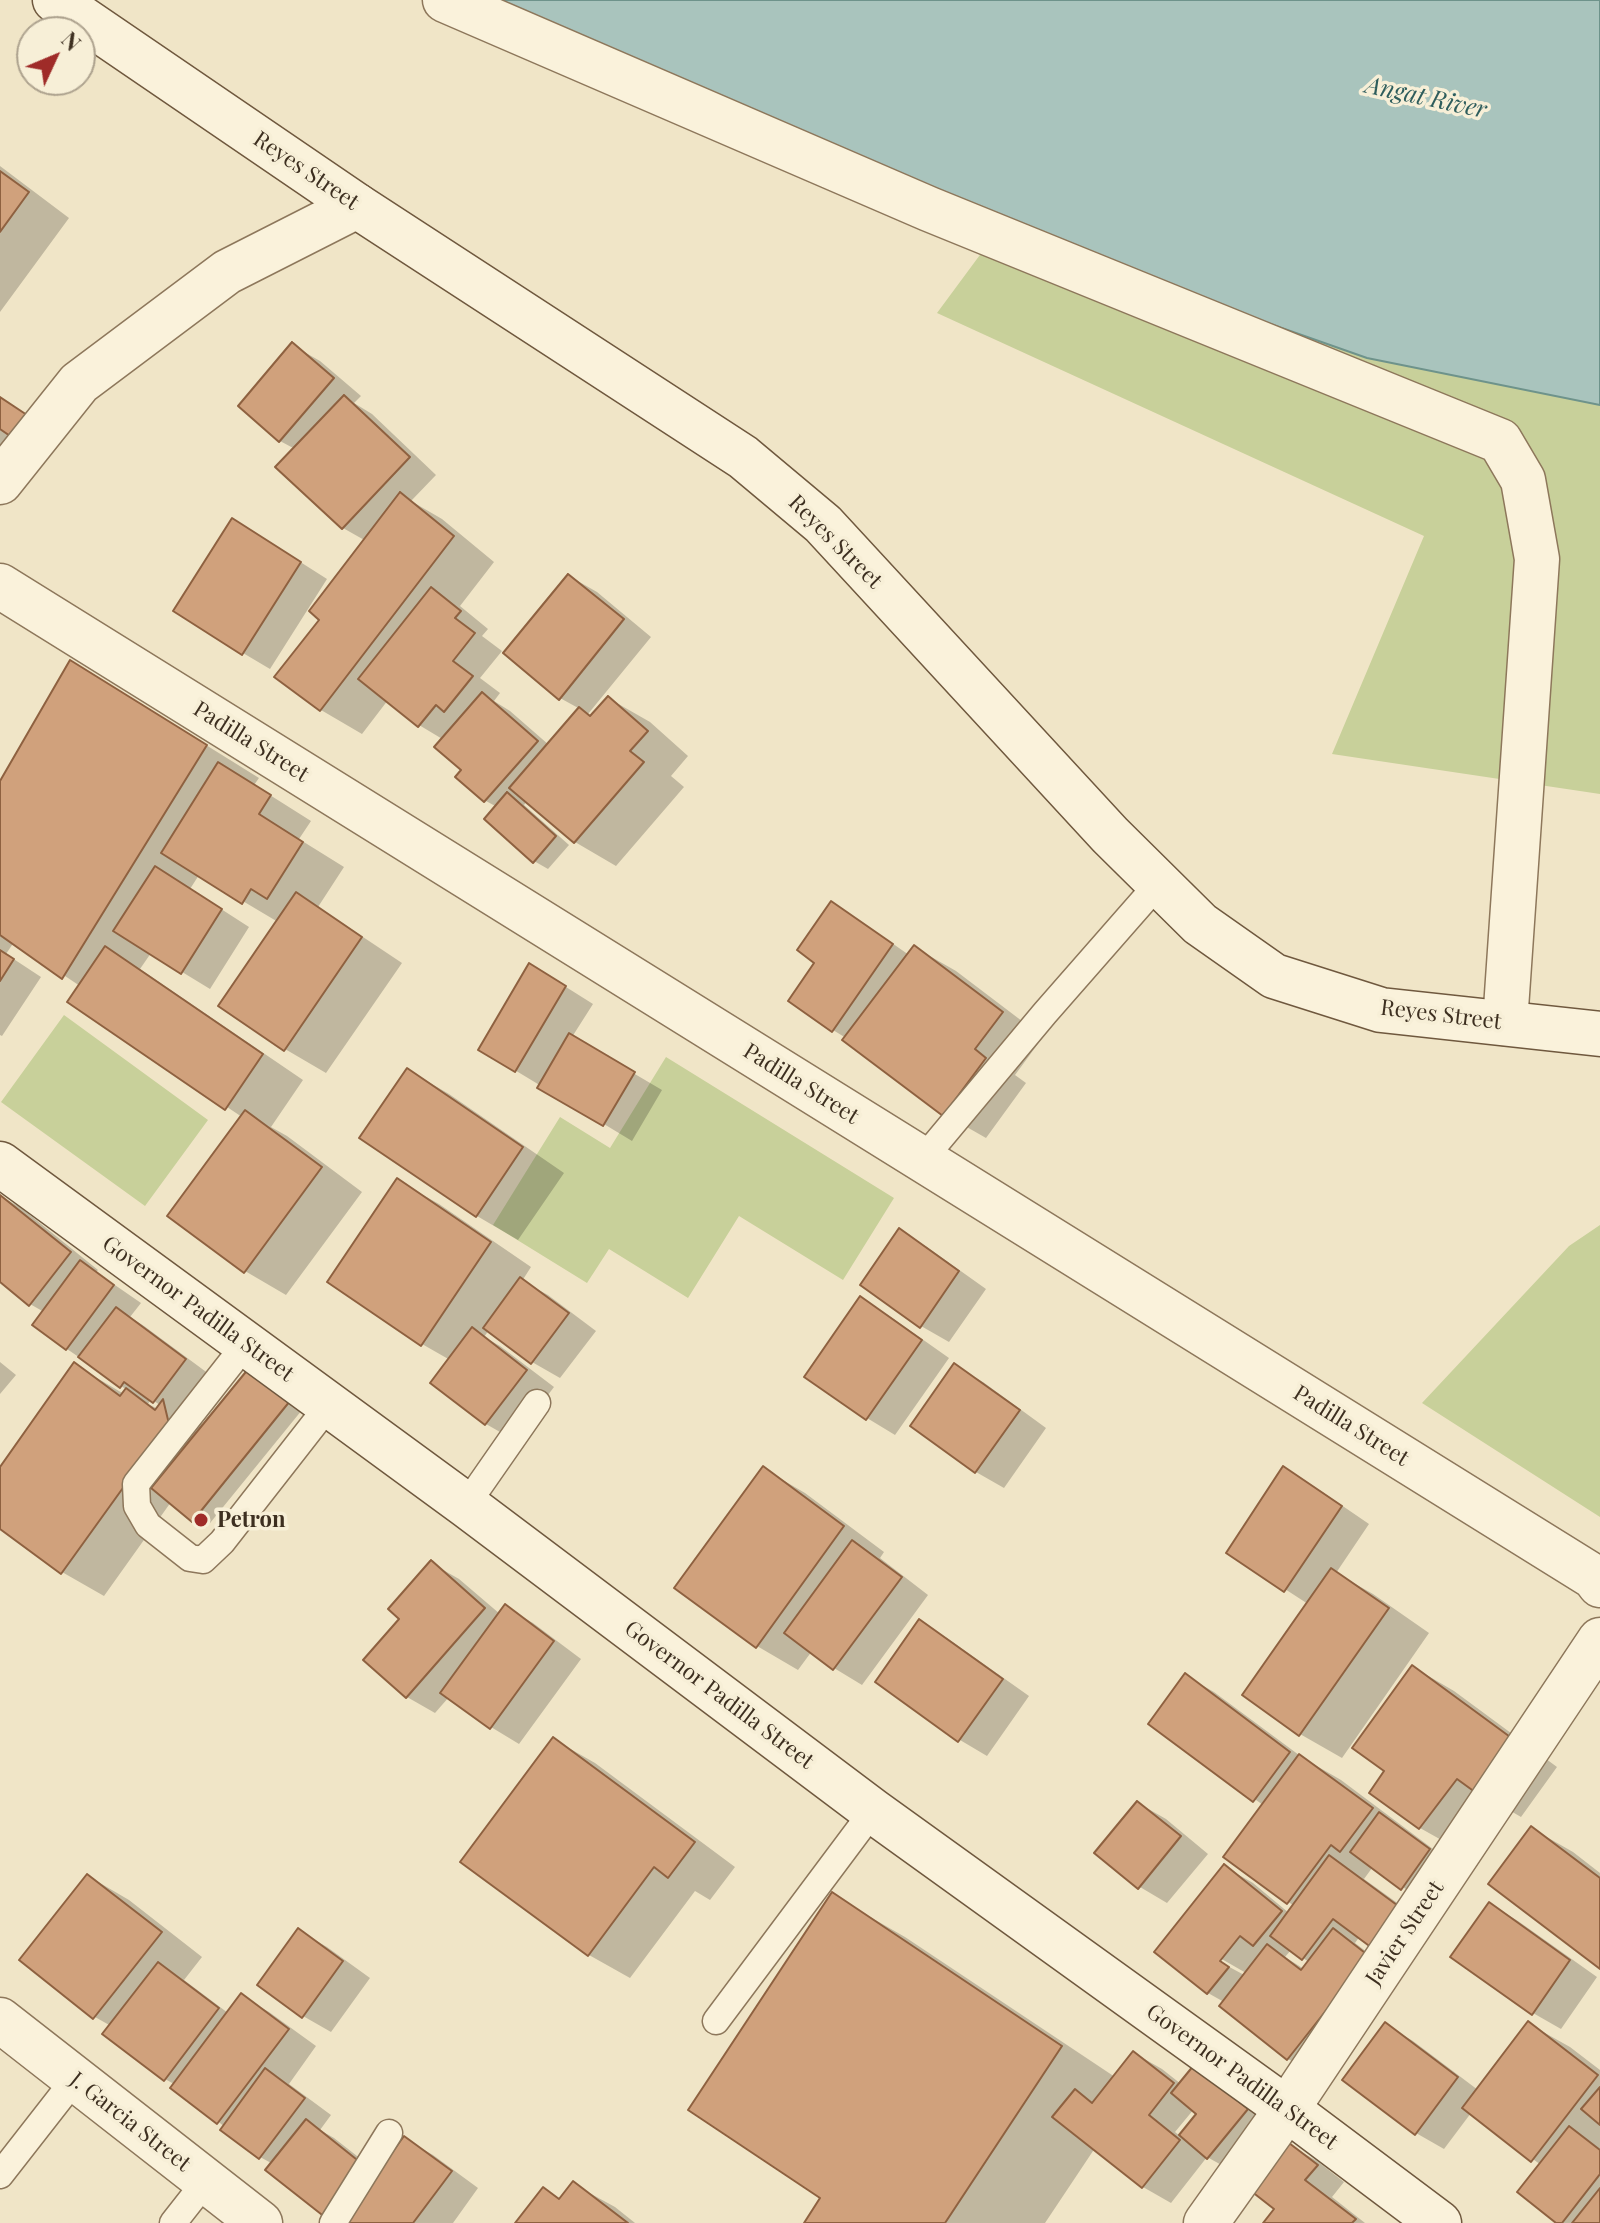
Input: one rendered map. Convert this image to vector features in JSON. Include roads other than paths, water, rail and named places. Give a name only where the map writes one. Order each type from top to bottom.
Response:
[{"type":"street","name":"Reyes Street","points":[[55,0],[357,206],[743,457],[833,535],[1158,884],[1200,924],[1274,976],[1381,1010],[1600,1034]]},
{"type":"street","points":[[445,0],[929,209],[1500,441],[1523,480],[1537,559],[1505,1023]]},
{"type":"street","points":[[0,482],[79,383],[227,272],[357,206]]},
{"type":"street","name":"Padilla Street","points":[[0,586],[1594,1577],[1600,1585]]},
{"type":"street","name":"Governor Padilla Street","points":[[0,1164],[466,1505],[873,1811],[1287,2109],[1439,2223]]},
{"type":"street","name":"Javier Street","points":[[1206,2223],[1287,2109],[1600,1640]]},
{"type":"street","name":"J. Garcia Street","points":[[0,2020],[260,2223]]},
{"type":"lane","points":[[923,1159],[1158,884]]},
{"type":"lane","points":[[245,1345],[136,1484],[137,1506],[148,1525],[190,1558],[203,1560],[222,1542],[329,1405]]},
{"type":"lane","points":[[466,1505],[537,1403]]},
{"type":"lane","points":[[716,2021],[873,1811]]},
{"type":"lane","points":[[0,2175],[75,2079]]},
{"type":"lane","points":[[333,2223],[389,2133]]},
{"type":"lane","points":[[173,2223],[206,2181]]},
{"type":"water","name":"Angat River","points":[[488,0],[1600,0],[1600,405],[1367,358],[1151,282]]},
{"type":"place","name":"Petron","points":[[201,1520]]}]
